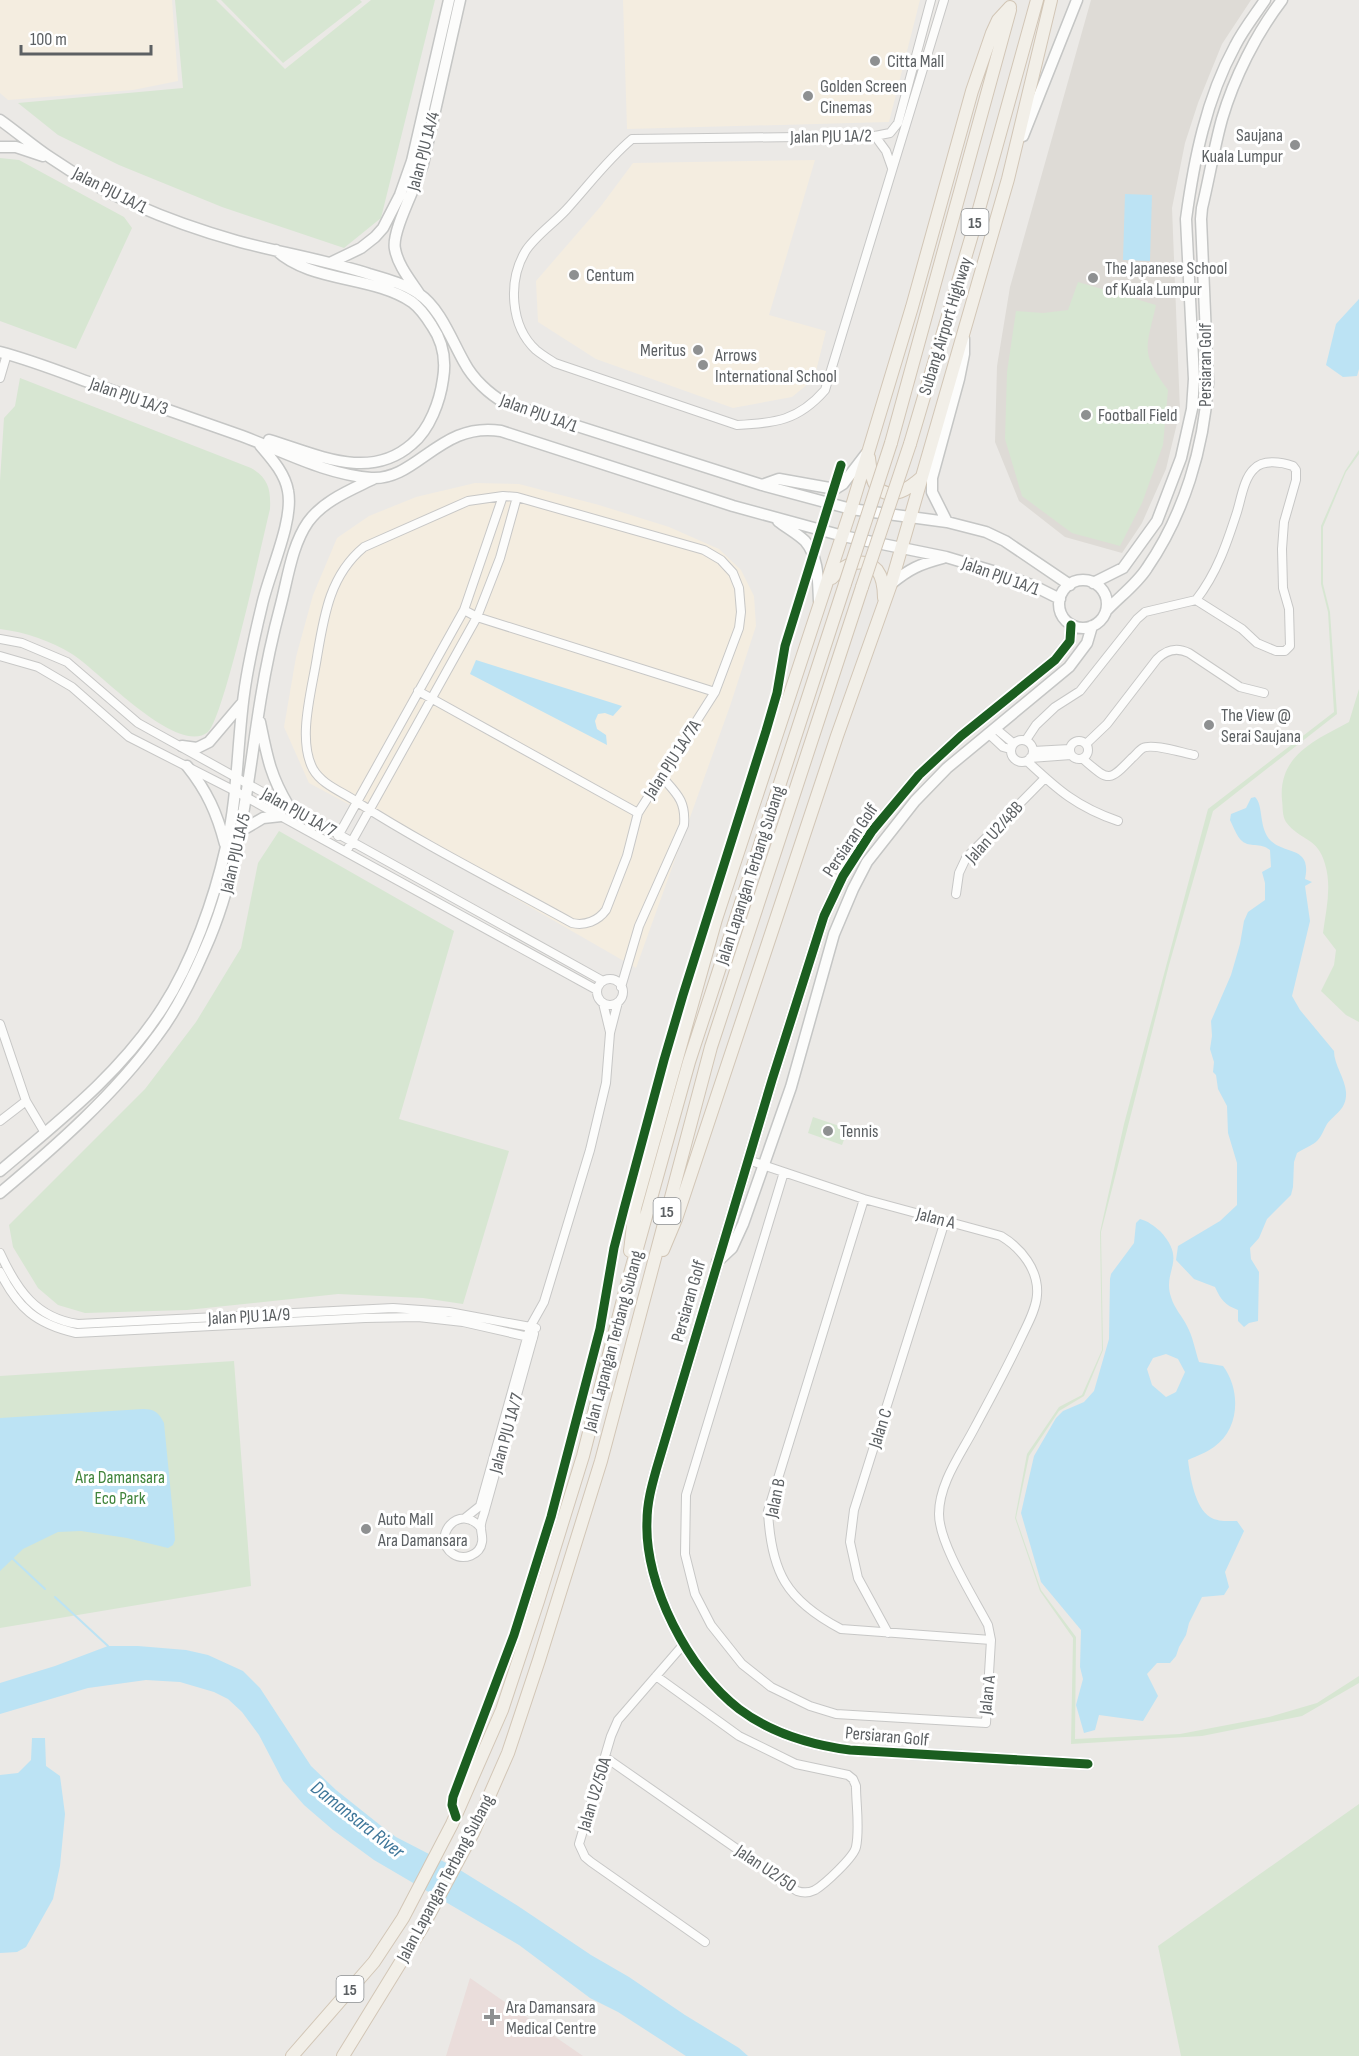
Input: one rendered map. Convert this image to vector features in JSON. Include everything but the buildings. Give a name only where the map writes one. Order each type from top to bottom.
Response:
[{"type":"main road","name":"Subang Airport Highway","points":[[862,588],[910,444],[971,238],[1037,0]]},
{"type":"main road","points":[[645,1291],[676,1219],[837,736],[891,584],[1008,179],[1051,0]]},
{"type":"main road","name":"Subang Airport Highway","points":[[845,584],[891,443],[1011,4]]},
{"type":"main road","points":[[626,1288],[635,1208],[716,919],[843,536],[912,307],[972,92],[992,33],[998,20],[1011,4]]},
{"type":"main road","points":[[869,452],[872,478],[876,486],[883,491],[892,493],[909,489],[922,476]]},
{"type":"main road","points":[[826,586],[843,566],[854,563],[872,566],[878,571],[883,583],[885,603]]},
{"type":"main road","name":"Jalan Lapangan Terbang Subang","points":[[292,2056],[374,1962],[403,1918],[452,1824],[502,1710],[583,1456],[626,1288],[689,1062],[845,584]]},
{"type":"main road","name":"Jalan Lapangan Terbang Subang","points":[[346,2053],[423,1926],[473,1833],[508,1753],[610,1430],[711,1047],[862,588]]},
{"type":"street","name":"Jalan PJU 1A/4","points":[[420,295],[400,264],[394,238],[449,0]]},
{"type":"street","name":"Jalan PJU 1A/4","points":[[332,262],[361,248],[375,237],[405,196],[423,164],[460,0]]},
{"type":"street","name":"Jalan PJU 1A/2","points":[[931,0],[898,123],[890,133],[875,136],[632,139],[617,152],[567,210],[526,250],[516,271],[514,306],[521,330],[535,349],[555,363],[736,425],[768,423],[795,415],[811,406],[825,390],[944,0]]},
{"type":"street","points":[[1008,179],[1030,115],[1050,71],[1077,0]]},
{"type":"street","name":"Persiaran Golf","points":[[1093,583],[1124,568],[1157,521],[1181,458],[1192,409],[1194,380],[1186,219],[1188,206],[1203,127],[1213,96],[1234,46],[1265,0]]},
{"type":"street","name":"Persiaran Golf","points":[[1106,611],[1146,570],[1162,544],[1172,527],[1196,463],[1207,408],[1208,382],[1202,208],[1219,133],[1232,93],[1252,50],[1282,0]]},
{"type":"street","name":"Jalan PJU 1A/1","points":[[1,121],[52,159],[99,187],[146,208],[213,234],[332,262],[392,281],[420,295],[447,329],[465,364],[474,376],[492,395],[505,404],[762,485],[851,509],[947,522],[986,532],[1005,541],[1070,585]]},
{"type":"street","points":[[875,136],[886,151],[892,168]]},
{"type":"street","points":[[0,147],[16,147],[52,159]]},
{"type":"street","points":[[242,436],[254,435],[348,464],[377,462],[387,459],[413,443],[423,430],[441,393],[444,372],[443,352],[438,335],[412,303],[395,294],[287,260],[276,250]]},
{"type":"street","points":[[947,522],[932,492],[932,478],[959,378],[964,354],[964,333]]},
{"type":"street","points":[[0,378],[3,353]]},
{"type":"street","name":"Jalan PJU 1A/3","points":[[3,353],[258,442]]},
{"type":"street","name":"Jalan PJU 1A/1","points":[[258,442],[330,471],[349,476],[375,478],[400,471],[450,438],[466,432],[489,429],[501,431],[733,506],[843,536],[946,557],[996,572],[1034,586],[1060,599]]},
{"type":"street","name":"Jalan PJU 1A/5","points":[[0,1171],[90,1095],[115,1069],[163,1008],[195,943],[226,847],[237,777],[243,701],[262,604],[289,505],[284,478],[258,442]]},
{"type":"street","points":[[762,485],[779,479],[835,489],[843,484],[869,452]]},
{"type":"street","points":[[1026,740],[1036,725],[1055,707],[1080,691],[1145,612],[1196,600],[1218,564],[1251,471],[1256,466],[1266,463],[1276,462],[1293,466],[1296,470],[1296,480],[1284,522],[1282,549],[1283,588],[1289,609],[1290,646],[1285,651],[1276,651],[1257,643],[1242,629],[1196,600]]},
{"type":"street","name":"Jalan PJU 1A/5","points":[[0,1193],[72,1130],[123,1078],[158,1035],[182,997],[206,948],[225,896],[248,798],[258,716],[275,627],[294,552],[306,524],[316,512],[328,502],[375,478]]},
{"type":"street","points":[[334,845],[464,610],[503,496]]},
{"type":"street","name":"Jalan PJU 1A/7A","points":[[503,496],[517,496],[704,550],[721,560],[733,573],[739,588],[741,612],[739,628],[715,692],[638,813],[627,856],[606,910],[601,917],[580,924],[572,923],[369,810],[323,781],[313,768],[306,746],[306,729],[321,633],[329,601],[340,572],[351,558],[364,547],[468,501],[503,496]]},
{"type":"street","points":[[346,852],[477,617],[500,558],[517,496]]},
{"type":"street","points":[[772,517],[806,542],[816,564],[819,607]]},
{"type":"street","points":[[891,584],[908,570],[946,557]]},
{"type":"street","points":[[1077,581],[1099,586],[1106,598],[1106,611],[1098,623],[1085,628],[1071,625],[1062,614],[1060,599],[1070,585],[1077,581]]},
{"type":"street","points":[[464,610],[477,617],[715,692]]},
{"type":"street","name":"Persiaran Golf","points":[[1071,625],[1070,641],[1055,660],[946,749],[919,775],[872,831],[843,876],[824,916],[748,1160],[657,1467],[647,1514],[650,1555],[655,1581],[666,1611],[683,1645],[717,1688],[739,1709],[766,1725],[826,1747],[932,1756],[1088,1764]]},
{"type":"street","name":"Persiaran Golf","points":[[717,1262],[732,1248],[743,1224],[790,1087],[834,934],[863,871],[886,836],[947,768],[1069,667],[1087,643],[1092,626]]},
{"type":"street","name":"Jalan PJU 1A/7","points":[[0,639],[22,643],[67,662],[138,723],[603,981]]},
{"type":"street","points":[[1086,744],[1107,724],[1157,659],[1168,651],[1189,652],[1240,687],[1263,693]]},
{"type":"street","name":"Jalan PJU 1A/7","points":[[0,656],[38,667],[72,687],[129,737],[248,798],[597,990]]},
{"type":"street","points":[[418,691],[638,813]]},
{"type":"street","points":[[182,746],[196,748],[209,742],[243,701]]},
{"type":"street","points":[[258,716],[274,782],[288,805]]},
{"type":"street","points":[[992,730],[1012,746]]},
{"type":"street","points":[[1071,752],[1030,757],[1017,761],[1012,756],[1012,746],[1019,739],[1026,740],[1031,744],[1030,757],[1056,789],[1078,804],[1118,821]]},
{"type":"street","points":[[1083,759],[1089,752],[1086,744],[1078,741],[1073,744],[1071,752],[1075,759],[1083,759],[1108,777],[1116,775],[1143,748],[1151,746],[1194,755]]},
{"type":"street","points":[[187,766],[202,784],[226,847]]},
{"type":"street","points":[[530,1337],[544,1302],[590,1150],[606,1083],[610,1033],[639,926],[684,825],[685,814],[681,800],[662,777]]},
{"type":"street","name":"Jalan U2/48B","points":[[956,894],[959,873],[966,858],[1045,778]]},
{"type":"street","points":[[241,831],[263,818],[281,816]]},
{"type":"street","points":[[872,831],[875,834],[886,836]]},
{"type":"street","points":[[618,1002],[608,1005],[603,1003],[599,1000],[597,990],[603,981],[615,981],[621,987]]},
{"type":"street","points":[[603,1003],[610,1033]]},
{"type":"street","points":[[0,1024],[3,1046],[27,1101],[45,1133]]},
{"type":"street","points":[[0,1121],[27,1101]]},
{"type":"street","name":"Jalan A","points":[[748,1160],[784,1172],[864,1199],[1001,1236],[1015,1245],[1024,1255],[1036,1288],[1037,1297],[1033,1312],[948,1478],[940,1499],[939,1516],[946,1546],[988,1625],[991,1640],[986,1723],[836,1714],[810,1706],[771,1687],[742,1664],[711,1625],[695,1594],[685,1554],[686,1495],[784,1172]]},
{"type":"street","name":"Jalan B","points":[[864,1199],[768,1511],[770,1542],[778,1570],[796,1597],[822,1619],[841,1629],[991,1640]]},
{"type":"street","name":"Jalan C","points":[[888,1633],[858,1578],[850,1542],[854,1510],[945,1221]]},
{"type":"street","name":"Jalan PJU 1A/9","points":[[0,1253],[15,1282],[37,1307],[50,1317],[63,1322],[78,1324],[393,1308],[459,1313],[533,1327]]},
{"type":"street","name":"Jalan PJU 1A/9","points":[[0,1272],[13,1296],[23,1308],[50,1326],[76,1333],[418,1317],[463,1322],[530,1337]]},
{"type":"street","name":"Jalan PJU 1A/7","points":[[465,1518],[480,1506],[530,1337]]},
{"type":"street","name":"Jalan PJU 1A/7","points":[[481,1528],[530,1337]]},
{"type":"street","points":[[465,1518],[477,1523],[481,1528],[483,1541],[477,1552],[465,1557],[453,1554],[446,1544],[446,1531],[453,1521],[465,1518]]},
{"type":"street","name":"Jalan U2/50A","points":[[683,1645],[618,1720],[611,1736],[579,1844],[581,1851],[591,1862],[705,1942]]},
{"type":"street","name":"Jalan U2/50","points":[[605,1757],[797,1891],[807,1892],[817,1889],[853,1856],[857,1836],[856,1786],[853,1779],[848,1775],[796,1764],[739,1736],[656,1676]]},
{"type":"shaded area","points":[[0,0],[172,0],[178,81],[133,90],[8,100],[0,93]]},
{"type":"shaded area","points":[[623,0],[920,0],[889,122],[627,129]]},
{"type":"shaded area","name":"The Japanese School of Kuala Lumpur","points":[[1091,0],[1251,0],[1222,44],[1198,103],[1185,143],[1172,208],[1180,411],[1166,469],[1142,523],[1122,553],[1065,537],[1019,501],[995,442],[997,366],[1010,287]]},
{"type":"shaded area","points":[[815,160],[769,315],[826,331],[814,379],[792,397],[733,408],[596,359],[538,322],[536,281],[601,206],[633,163]]},
{"type":"shaded area","points":[[475,483],[519,484],[599,505],[669,527],[719,549],[741,570],[754,596],[756,626],[730,706],[636,968],[393,828],[309,783],[284,727],[296,657],[313,595],[337,538],[369,516],[416,497]]},
{"type":"shaded area","name":"Ara Damansara Medical Centre","points":[[470,1978],[583,2056],[446,2056]]},
{"type":"green space","points":[[175,0],[216,0],[285,69],[371,0],[435,0],[381,218],[344,248],[222,207],[119,165],[58,135],[18,103],[183,88]]},
{"type":"green space","points":[[221,0],[360,0],[362,2],[283,63]]},
{"type":"green space","points":[[0,158],[19,160],[124,217],[132,228],[76,349],[0,321]]},
{"type":"green space","name":"Football Field","points":[[1078,282],[1156,305],[1148,350],[1153,367],[1168,390],[1163,445],[1142,503],[1120,546],[1072,533],[1022,496],[1005,439],[1007,372],[1016,311],[1043,313],[1068,310]]},
{"type":"green space","points":[[20,378],[251,468],[265,480],[270,496],[270,509],[233,664],[215,720],[208,732],[194,736],[177,733],[158,723],[138,708],[72,654],[38,638],[0,629],[0,481],[4,418],[15,406]]},
{"type":"green space","points":[[1359,450],[1359,454],[1346,472],[1323,527],[1323,584],[1330,612],[1337,714],[1213,811],[1169,965],[1101,1232],[1103,1350],[1084,1396],[1059,1411],[1029,1456],[1016,1518],[1041,1590],[1076,1637],[1075,1739],[1180,1734],[1269,1717],[1317,1703],[1359,1676],[1359,1683],[1302,1716],[1202,1736],[1071,1744],[1073,1638],[1040,1591],[1015,1518],[1027,1454],[1059,1407],[1082,1395],[1102,1350],[1100,1232],[1124,1124],[1208,809],[1334,712],[1328,612],[1321,584],[1321,526],[1345,471]]},
{"type":"green space","points":[[1359,689],[1359,1022],[1346,1015],[1321,991],[1334,965],[1336,950],[1323,933],[1328,898],[1327,873],[1318,849],[1286,822],[1283,814],[1282,784],[1286,771],[1302,751],[1324,735],[1349,722]]},
{"type":"green space","points":[[279,831],[454,931],[399,1119],[509,1151],[463,1304],[423,1298],[338,1294],[187,1310],[85,1313],[58,1305],[38,1288],[13,1247],[9,1225],[145,1089],[196,1022],[241,948],[258,863]]},
{"type":"green space","name":"Tennis","points":[[813,1117],[848,1129],[842,1145],[808,1133]]},
{"type":"green space","name":"Ara Damansara Eco Park","points":[[234,1361],[251,1586],[0,1628],[0,1376]]},
{"type":"green space","points":[[1359,1804],[1359,2056],[1181,2056],[1158,1946]]},
{"type":"water","points":[[1125,194],[1152,195],[1150,261],[1123,260]]},
{"type":"water","points":[[1359,299],[1359,369],[1357,376],[1343,377],[1326,365],[1336,324]]},
{"type":"water","points":[[476,660],[622,706],[613,716],[605,713],[598,714],[595,721],[597,729],[606,735],[607,745],[470,674]]},
{"type":"water","points":[[1255,797],[1267,836],[1277,845],[1301,856],[1305,861],[1305,879],[1312,882],[1305,886],[1310,921],[1292,996],[1300,1010],[1334,1051],[1344,1082],[1346,1098],[1343,1107],[1327,1124],[1319,1139],[1297,1153],[1291,1195],[1267,1219],[1259,1238],[1250,1248],[1251,1259],[1259,1272],[1258,1321],[1244,1327],[1238,1321],[1238,1310],[1224,1302],[1215,1287],[1194,1279],[1176,1260],[1178,1246],[1220,1221],[1237,1205],[1237,1163],[1228,1133],[1227,1106],[1218,1089],[1216,1075],[1213,1072],[1214,1062],[1210,1049],[1211,1021],[1231,975],[1248,912],[1265,900],[1265,883],[1262,872],[1271,867],[1270,850],[1242,841],[1230,820],[1231,814],[1246,808],[1251,798]]},
{"type":"water","points":[[1140,1219],[1148,1222],[1168,1241],[1173,1258],[1169,1280],[1171,1297],[1189,1330],[1199,1362],[1223,1366],[1233,1386],[1235,1409],[1229,1430],[1214,1447],[1188,1460],[1194,1491],[1205,1513],[1216,1520],[1237,1521],[1244,1531],[1225,1572],[1229,1587],[1224,1595],[1202,1597],[1176,1656],[1170,1663],[1157,1663],[1147,1674],[1158,1696],[1143,1721],[1099,1715],[1095,1730],[1084,1733],[1076,1705],[1083,1679],[1080,1667],[1081,1630],[1041,1582],[1021,1513],[1034,1456],[1056,1418],[1063,1411],[1084,1402],[1094,1391],[1109,1339],[1111,1274],[1134,1243],[1136,1223]],"holes":[[[1166,1354],[1178,1359],[1185,1372],[1176,1392],[1166,1397],[1152,1385],[1147,1369],[1153,1358]]]},
{"type":"water","points":[[143,1409],[156,1412],[164,1423],[174,1525],[173,1545],[168,1548],[127,1538],[81,1531],[58,1532],[23,1549],[0,1571],[0,1418]]},
{"type":"water","name":"Damansara River","points":[[108,1646],[186,1650],[208,1655],[243,1671],[260,1688],[311,1766],[336,1790],[380,1825],[396,1837],[460,1870],[518,1906],[748,2056],[686,2056],[618,2012],[590,1998],[519,1945],[374,1860],[304,1805],[283,1781],[259,1735],[242,1712],[228,1699],[214,1692],[180,1682],[146,1680],[88,1688],[0,1714],[0,1683]]},
{"type":"water","points":[[32,1738],[45,1738],[46,1766],[60,1776],[65,1814],[60,1866],[53,1899],[26,1947],[17,1952],[0,1953],[0,1775],[18,1773],[31,1760]]},
{"type":"waterway","points":[[13,1559],[45,1589]]},
{"type":"waterway","points":[[55,1597],[108,1646]]},
{"type":"cycle path","points":[[456,1817],[452,1805],[453,1797],[514,1635],[551,1517],[600,1329],[614,1248],[664,1060],[766,731],[777,693],[785,646],[841,465]]},
{"type":"cycle path","points":[[1071,625],[1070,641],[1055,660],[961,736],[919,775],[872,831],[843,876],[824,916],[772,1080],[657,1467],[649,1500],[647,1521],[648,1546],[653,1572],[673,1625],[687,1650],[721,1693],[739,1709],[764,1725],[792,1737],[850,1750],[1088,1764]]},
{"type":"place","name":"Citta Mall","points":[[875,61]]},
{"type":"place","name":"Golden Screen Cinemas","points":[[808,96]]},
{"type":"place","name":"Saujana Kuala Lumpur","points":[[1295,145]]},
{"type":"place","name":"Centum","points":[[574,275]]},
{"type":"place","name":"The Japanese School of Kuala Lumpur","points":[[1093,278]]},
{"type":"place","name":"Meritus","points":[[698,350]]},
{"type":"place","name":"Arrows International School","points":[[703,365]]},
{"type":"place","name":"Football Field","points":[[1086,415]]},
{"type":"place","name":"The View @ Serai Saujana","points":[[1209,725]]},
{"type":"place","name":"Tennis","points":[[828,1131]]},
{"type":"place","name":"Auto Mall Ara Damansara","points":[[366,1529]]},
{"type":"place","name":"Ara Damansara Medical Centre","points":[[492,2017]]}]
